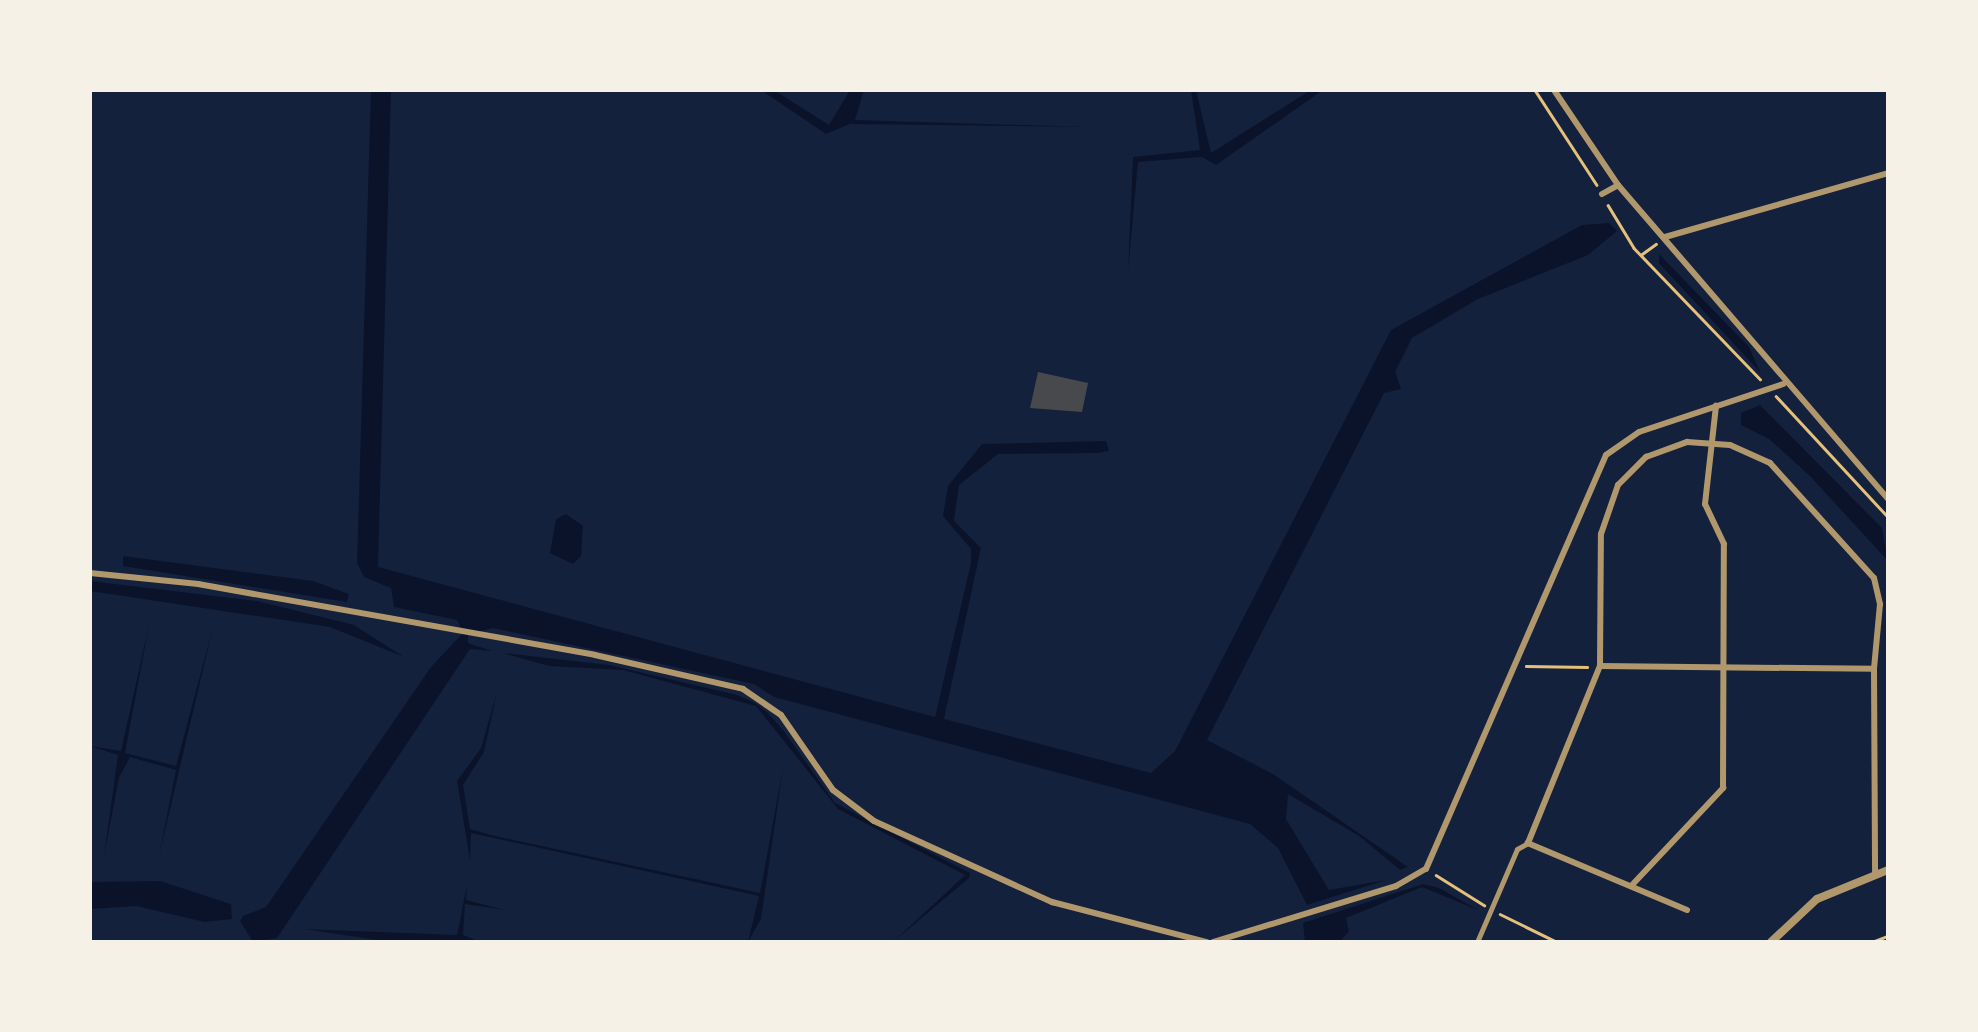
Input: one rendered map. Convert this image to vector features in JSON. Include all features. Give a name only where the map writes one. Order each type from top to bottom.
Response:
[{"type":"street","points":[[1554,90],[1618,185],[1783,384],[1888,499]]},
{"type":"street","points":[[1665,237],[1888,173]]},
{"type":"street","points":[[1602,194],[1618,185]]},
{"type":"street","points":[[90,573],[198,584],[458,635],[595,655],[743,689],[781,715],[833,790],[874,821],[1052,902],[1210,942],[1396,886],[1426,869],[1606,455],[1639,432],[1783,384]]},
{"type":"street","points":[[1528,843],[1623,887],[1634,884],[1722,794],[1724,544],[1705,504],[1716,406]]},
{"type":"street","points":[[1477,942],[1517,849],[1528,843],[1600,666],[1607,504],[1646,458],[1674,445],[1711,441],[1770,463],[1874,578],[1880,604],[1874,670],[1875,872]]},
{"type":"street","points":[[1600,666],[1874,670]]},
{"type":"street","points":[[1771,942],[1817,900],[1875,872],[1888,870]]},
{"type":"street","points":[[1634,884],[1686,910]]},
{"type":"path","points":[[1535,90],[1640,255],[1760,378]]},
{"type":"path","points":[[1640,255],[1665,237]]},
{"type":"path","points":[[1769,388],[1888,517]]},
{"type":"path","points":[[1516,662],[1536,670],[1600,666]]},
{"type":"path","points":[[1872,942],[1888,936]]},
{"type":"water","points":[[371,90],[391,90],[378,567],[935,717],[971,563],[971,549],[943,516],[948,486],[982,444],[1106,441],[1109,451],[1098,453],[998,454],[959,485],[954,521],[981,548],[944,719],[1151,773],[1175,751],[1391,330],[1582,225],[1609,223],[1617,231],[1588,255],[1478,299],[1412,338],[1395,372],[1401,389],[1384,393],[1207,740],[1273,774],[1408,867],[1400,870],[1359,836],[1288,794],[1286,819],[1329,890],[1386,880],[1307,905],[1278,848],[1250,824],[774,697],[754,684],[493,628],[468,634],[468,643],[492,651],[470,649],[277,938],[253,942],[240,921],[243,916],[266,907],[431,667],[463,633],[457,620],[394,607],[391,588],[364,577],[357,563]]},
{"type":"water","points":[[761,90],[774,90],[829,125],[850,90],[864,90],[855,120],[1089,127],[850,124],[826,134]]},
{"type":"water","points":[[1191,90],[1196,90],[1211,153],[1311,90],[1323,90],[1216,165],[1202,157],[1138,162],[1128,271],[1133,157],[1200,150]]},
{"type":"water","points":[[1659,254],[1749,347],[1760,372],[1659,263]]},
{"type":"water","points":[[1760,405],[1882,528],[1888,561],[1810,476],[1769,439],[1741,425],[1741,413]]},
{"type":"water","points":[[566,514],[583,526],[581,556],[573,564],[550,553],[556,519]]},
{"type":"water","points":[[123,556],[313,581],[349,594],[347,602],[123,566]]},
{"type":"water","points":[[90,581],[257,601],[354,625],[404,657],[330,627],[90,591]]},
{"type":"water","points":[[149,625],[125,753],[176,766],[213,627],[159,856],[176,770],[130,757],[119,778],[104,856],[118,755],[90,746],[121,751]]},
{"type":"water","points":[[503,653],[609,665],[753,702],[783,730],[835,803],[970,873],[969,878],[893,942],[965,875],[838,809],[756,706],[623,670],[549,666]]},
{"type":"water","points":[[497,692],[484,752],[463,785],[470,829],[495,836],[760,893],[783,768],[761,919],[748,942],[759,896],[471,833],[470,860],[457,781],[481,748]]},
{"type":"water","points":[[160,881],[231,904],[232,919],[205,922],[136,906],[90,909],[90,882]]},
{"type":"water","points":[[1423,884],[1439,888],[1478,910],[1422,887],[1346,918],[1349,931],[1340,942],[1305,942],[1303,923]]},
{"type":"water","points":[[467,885],[466,900],[505,910],[465,904],[463,935],[481,942],[384,941],[304,929],[457,935]]},
{"type":"building","points":[[1038,372],[1088,383],[1082,412],[1030,408]]}]
